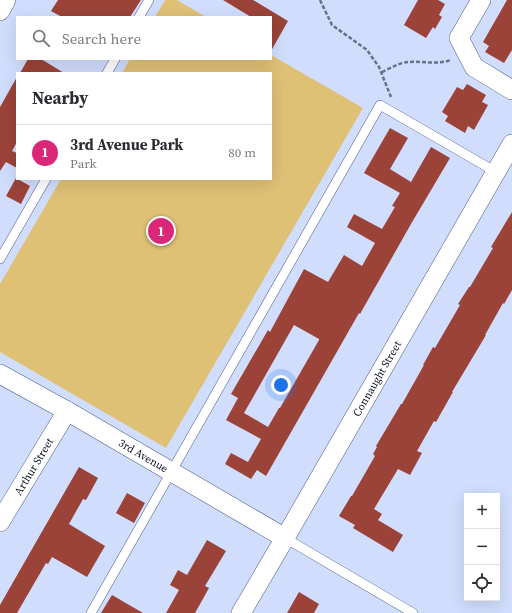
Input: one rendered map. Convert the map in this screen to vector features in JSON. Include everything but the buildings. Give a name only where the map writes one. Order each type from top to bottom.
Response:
[{"type":"street","points":[[0,11],[6,0]]},
{"type":"street","points":[[480,0],[458,38],[474,67],[512,90]]},
{"type":"street","name":"Connaught Street","points":[[241,613],[503,167],[512,144]]},
{"type":"street","name":"3rd Avenue","points":[[0,374],[67,411],[171,473],[285,538]]},
{"type":"street","name":"Arthur Street","points":[[0,522],[67,411]]},
{"type":"lane","points":[[141,16],[149,0]]},
{"type":"lane","points":[[108,72],[114,60]]},
{"type":"lane","points":[[91,613],[380,105],[503,167]]},
{"type":"lane","points":[[0,259],[45,180]]},
{"type":"lane","points":[[285,538],[413,613]]},
{"type":"path","points":[[320,0],[332,25],[366,50],[379,67],[391,96],[391,111]]},
{"type":"path","points":[[382,72],[406,62],[446,62],[467,54]]},
{"type":"shaded area","points":[[165,0],[177,0],[204,16],[156,16]]},
{"type":"shaded area","points":[[272,56],[363,108],[166,448],[0,352],[0,284],[60,180],[272,180],[272,72],[123,72],[129,60],[272,60]]},
{"type":"place","name":"3rd Avenue Park","points":[[161,231]]}]
